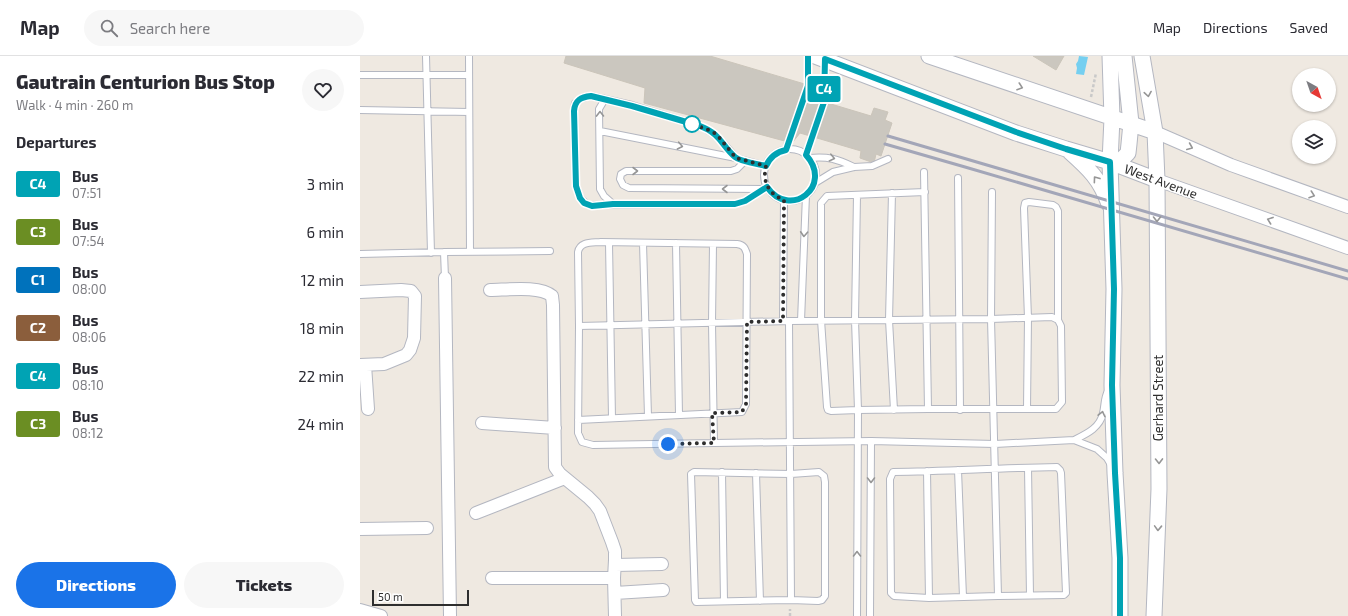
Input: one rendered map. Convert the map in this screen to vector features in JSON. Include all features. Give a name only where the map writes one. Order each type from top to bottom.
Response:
[{"type":"street","points":[[929,56],[1155,132],[1231,165],[1348,207]]},
{"type":"street","points":[[1110,56],[1112,118],[1110,162],[1114,289],[1112,385],[1120,558],[1120,616]]},
{"type":"street","points":[[1110,162],[1122,159],[1128,152],[1130,123],[1124,56]]},
{"type":"street","name":"Gerhard Street","points":[[1142,56],[1155,132],[1157,180],[1159,489],[1154,616]]},
{"type":"street","name":"West Avenue","points":[[822,57],[1009,130],[1110,162],[1348,248]]},
{"type":"street","points":[[1066,149],[1095,176],[1103,189],[1112,214]]},
{"type":"street","points":[[445,278],[450,616]]},
{"type":"street","points":[[490,290],[535,289],[546,292],[552,296],[555,467],[560,474],[588,496],[600,511],[613,547],[615,565],[614,578],[616,616]]},
{"type":"street","points":[[360,292],[401,290],[411,291],[415,296],[414,338],[410,350],[406,355],[392,362],[362,365],[368,409]]},
{"type":"street","points":[[482,423],[555,428]]},
{"type":"street","points":[[476,513],[565,478]]},
{"type":"street","points":[[360,529],[427,528]]},
{"type":"street","points":[[615,565],[662,564]]},
{"type":"street","points":[[492,578],[614,578]]},
{"type":"street","points":[[615,593],[662,590]]},
{"type":"street","points":[[360,610],[381,616]]},
{"type":"lane","points":[[426,56],[431,253]]},
{"type":"lane","points":[[469,56],[470,252]]},
{"type":"lane","points":[[808,56],[808,86]]},
{"type":"lane","points":[[822,57],[824,102]]},
{"type":"lane","points":[[360,74],[469,75]]},
{"type":"lane","points":[[736,158],[718,136],[706,129],[632,106],[591,96],[586,96],[575,103],[576,186],[580,198],[588,205],[735,204],[745,201],[766,188]]},
{"type":"lane","points":[[605,99],[599,108],[600,189],[604,196],[613,204]]},
{"type":"lane","points":[[360,110],[469,112]]},
{"type":"lane","points":[[600,130],[736,158],[766,166]]},
{"type":"lane","points":[[808,156],[812,137]]},
{"type":"lane","points":[[786,150],[788,142]]},
{"type":"lane","points":[[815,183],[815,167],[808,156],[800,151],[793,149],[780,151],[772,157],[766,166],[764,177],[766,188],[774,195],[784,200],[792,201],[806,195],[815,183],[833,172],[854,167],[872,166],[888,159]]},
{"type":"lane","points":[[808,156],[830,158],[854,167]]},
{"type":"lane","points":[[745,161],[741,166],[732,171],[626,171],[621,174],[620,179],[624,186],[629,188],[766,188]]},
{"type":"lane","points":[[924,172],[928,409]]},
{"type":"lane","points":[[958,178],[958,319],[960,410]]},
{"type":"lane","points":[[924,192],[827,196],[821,203],[821,320],[826,407],[831,411],[1056,409],[1062,402],[1061,326],[1058,320],[1058,211],[1053,205],[1029,202],[1025,203],[1024,208],[1028,318],[1027,409]]},
{"type":"lane","points":[[992,192],[991,319],[998,596]]},
{"type":"lane","points":[[892,193],[889,320],[894,410]]},
{"type":"lane","points":[[801,321],[806,195]]},
{"type":"lane","points":[[857,195],[855,320],[858,410],[857,616]]},
{"type":"lane","points":[[784,200],[791,474],[791,600]]},
{"type":"lane","points":[[578,420],[742,412],[746,404],[747,254],[746,248],[742,245],[736,244],[588,243],[581,245],[578,249],[579,326],[578,420],[578,432],[579,438],[582,442],[592,445],[790,442],[995,444],[1074,440],[1097,449],[1107,458],[1115,473]]},
{"type":"lane","points":[[609,243],[609,325],[612,418]]},
{"type":"lane","points":[[643,243],[648,416]]},
{"type":"lane","points":[[676,243],[679,415]]},
{"type":"lane","points":[[713,244],[712,413],[714,443]]},
{"type":"lane","points":[[444,252],[445,278]]},
{"type":"lane","points":[[360,254],[550,252]]},
{"type":"lane","points":[[579,326],[821,320],[927,320],[1052,317],[1058,320]]},
{"type":"lane","points":[[1074,440],[1094,429],[1102,420],[1105,400],[1112,385]]},
{"type":"lane","points":[[870,616],[871,442]]},
{"type":"lane","points":[[1057,467],[1060,470],[1066,592],[1064,595],[963,598],[894,596],[891,593],[891,474],[893,472],[995,468],[1057,467]]},
{"type":"lane","points":[[1028,468],[1030,595]]},
{"type":"lane","points":[[958,470],[963,598]]},
{"type":"lane","points":[[927,471],[929,598]]},
{"type":"lane","points":[[694,472],[756,473],[791,474],[819,472],[824,476],[825,596],[822,600],[696,602],[694,598],[691,474],[694,472]]},
{"type":"lane","points":[[722,472],[724,601]]},
{"type":"lane","points":[[756,473],[760,601]]},
{"type":"path","points":[[1090,98],[1097,70]]},
{"type":"water","points":[[1079,56],[1088,57],[1084,75],[1076,74],[1076,64]]},
{"type":"building","points":[[566,56],[710,56],[808,85],[811,98],[871,116],[874,108],[888,112],[885,120],[892,123],[881,156],[876,154],[874,163],[860,158],[861,151],[800,133],[792,143],[644,103],[645,88],[564,63]]},
{"type":"building","points":[[1033,56],[1064,56],[1056,70]]},
{"type":"railway","points":[[888,136],[1348,271]]},
{"type":"railway","points":[[885,144],[1348,279]]},
{"type":"bus line","name":"C4","points":[[808,56],[808,86],[786,150],[780,151],[772,157],[766,166],[736,158],[718,136],[700,126],[632,106],[591,96],[586,96],[578,100],[575,103],[574,111],[576,186],[580,198],[584,203],[592,206],[613,204],[740,204],[767,187],[770,192],[784,200],[792,201],[799,199],[806,195],[815,183],[815,167],[812,160],[806,155],[824,102],[825,59],[1016,132],[1110,162],[1114,289],[1112,385],[1120,558],[1120,616]]},
{"type":"route","points":[[668,444],[714,443],[712,413],[742,412],[746,404],[747,322],[783,321],[784,200],[770,192],[767,187],[764,177],[766,166],[736,158],[713,132],[686,122],[692,124]]}]
